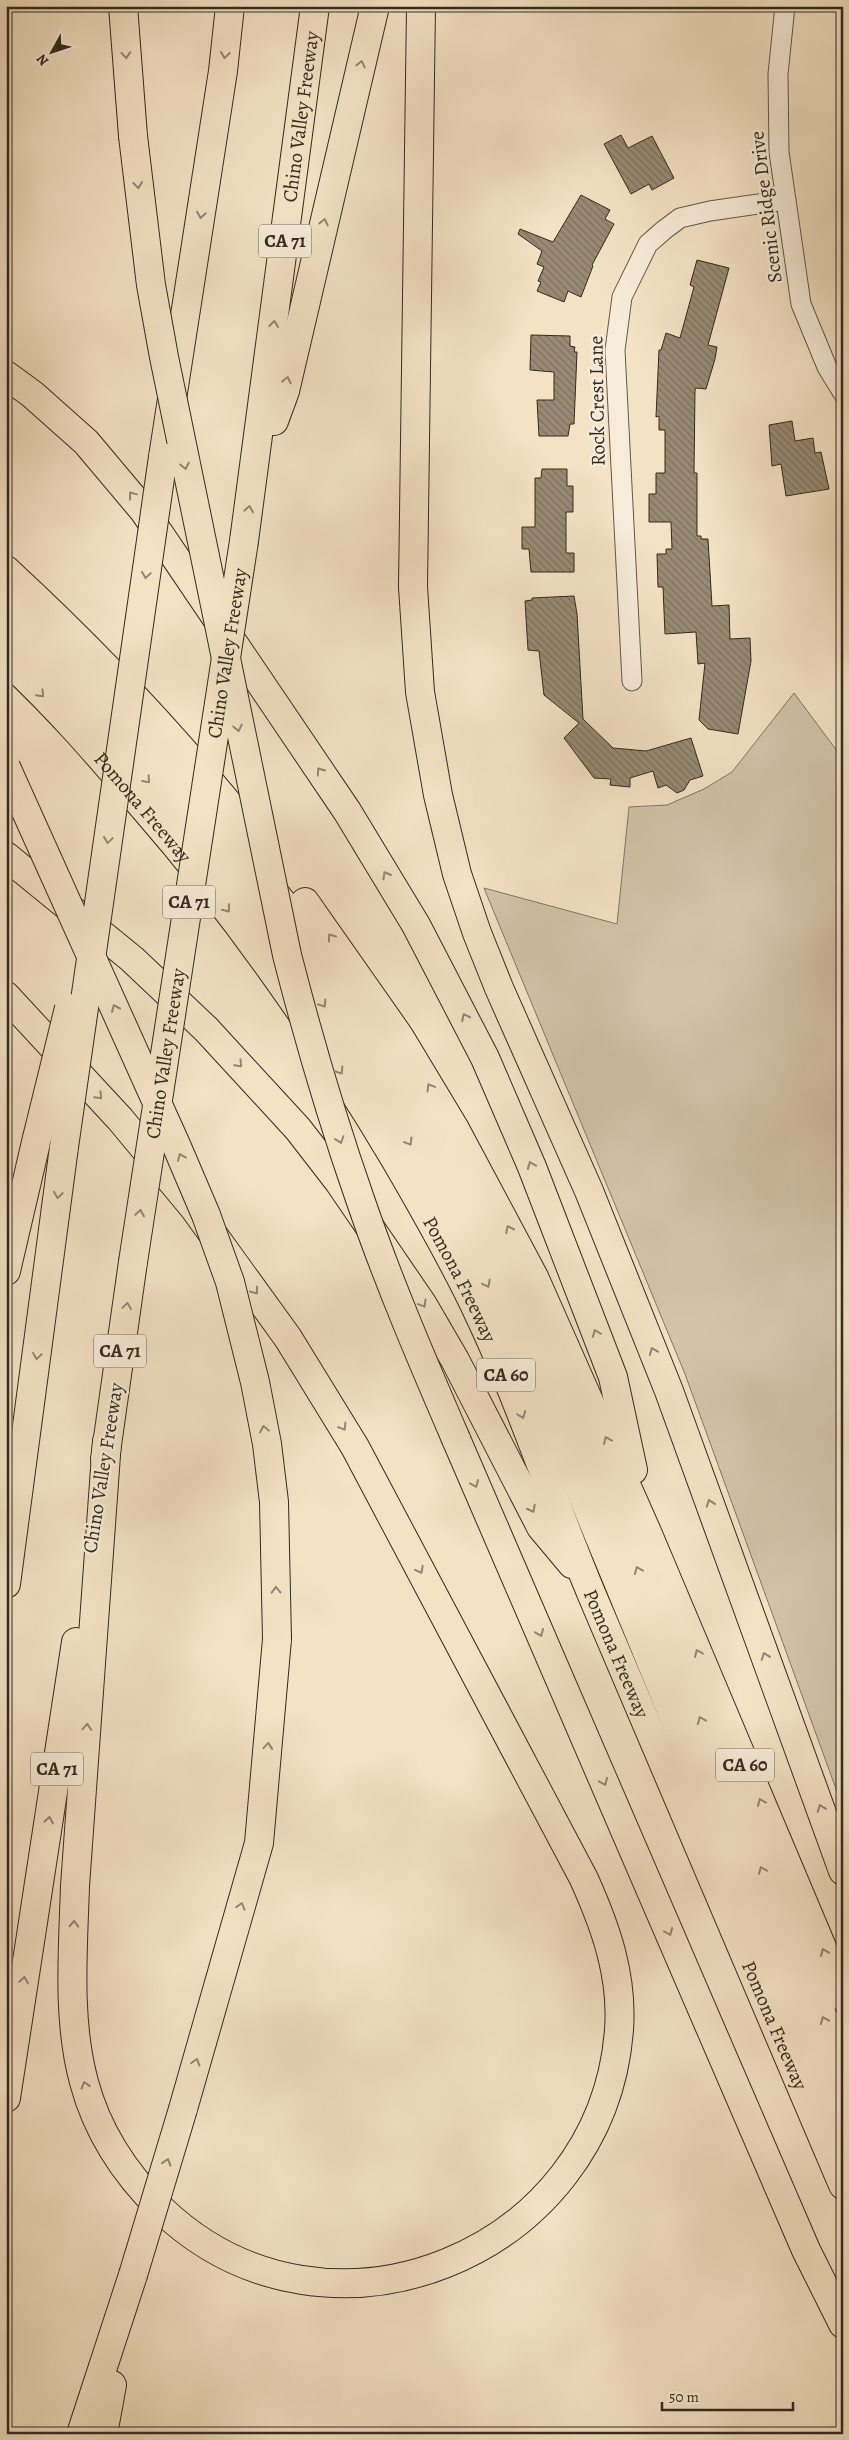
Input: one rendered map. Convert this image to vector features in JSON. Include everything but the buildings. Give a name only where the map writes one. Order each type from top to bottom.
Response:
[{"type":"highway","points":[[123,6],[133,136],[151,285],[167,377],[287,955],[310,1041],[360,1200],[456,1440],[806,2250],[843,2324]]},
{"type":"highway","points":[[6,1584],[64,1147],[163,457],[223,71],[230,6]]},
{"type":"highway","name":"Chino Valley Freeway","points":[[6,2098],[254,476],[314,6]]},
{"type":"highway","points":[[254,476],[285,391],[374,6]]},
{"type":"highway","points":[[421,6],[412,587],[420,692],[438,796],[458,874],[477,933],[499,988],[589,1191],[669,1391],[843,1871]]},
{"type":"highway","points":[[6,375],[32,394],[86,442],[139,505],[181,563],[258,681],[347,811],[416,925],[477,1042],[512,1117],[606,1359],[613,1378],[647,1532]]},
{"type":"highway","name":"CA 60","points":[[6,570],[106,665],[180,747],[298,892],[399,1036],[455,1129],[530,1269],[582,1381],[843,1997]]},
{"type":"highway","points":[[6,595],[100,689],[232,839],[300,925],[438,1140],[500,1255],[553,1368],[843,2065]]},
{"type":"highway","points":[[6,629],[90,714],[216,860],[310,985],[442,1197],[493,1294],[554,1428],[843,2126]]},
{"type":"highway","name":"Pomona Freeway","points":[[6,659],[102,759],[224,905],[272,968],[363,1105],[420,1202],[474,1304],[517,1401],[587,1583],[843,2185]]},
{"type":"highway","points":[[6,766],[206,1215],[230,1282],[255,1382],[267,1444],[274,1502],[278,1639],[259,1843],[183,2109],[133,2275],[81,2434]]},
{"type":"highway","points":[[6,856],[139,965],[206,1029],[304,1137],[339,1182],[398,1265],[455,1360],[541,1526],[587,1583]]},
{"type":"highway","points":[[6,1271],[76,979],[99,906]]},
{"type":"highway","points":[[6,996],[120,1119],[194,1208],[288,1338],[355,1447],[584,1879],[606,1931],[614,1958],[618,1991],[619,2028],[609,2085],[594,2125],[568,2170],[536,2207],[495,2238],[452,2261],[408,2277],[358,2284],[317,2282],[245,2264],[201,2241],[176,2223],[149,2198],[116,2154],[92,2106],[79,2064],[75,2032],[73,1936],[107,1441]]},
{"type":"highway","points":[[103,2434],[133,2275]]},
{"type":"street","name":"Scenic Ridge Drive","points":[[785,6],[778,74],[779,152],[801,304],[827,367],[843,393]]},
{"type":"street","name":"Rock Crest Lane","points":[[632,681],[615,350],[622,297],[648,244],[680,218],[710,211],[786,200]]},
{"type":"shaded area","points":[[794,693],[843,759],[843,1808],[685,1374],[484,888],[617,924],[629,807],[667,805],[704,789],[732,772]]}]
